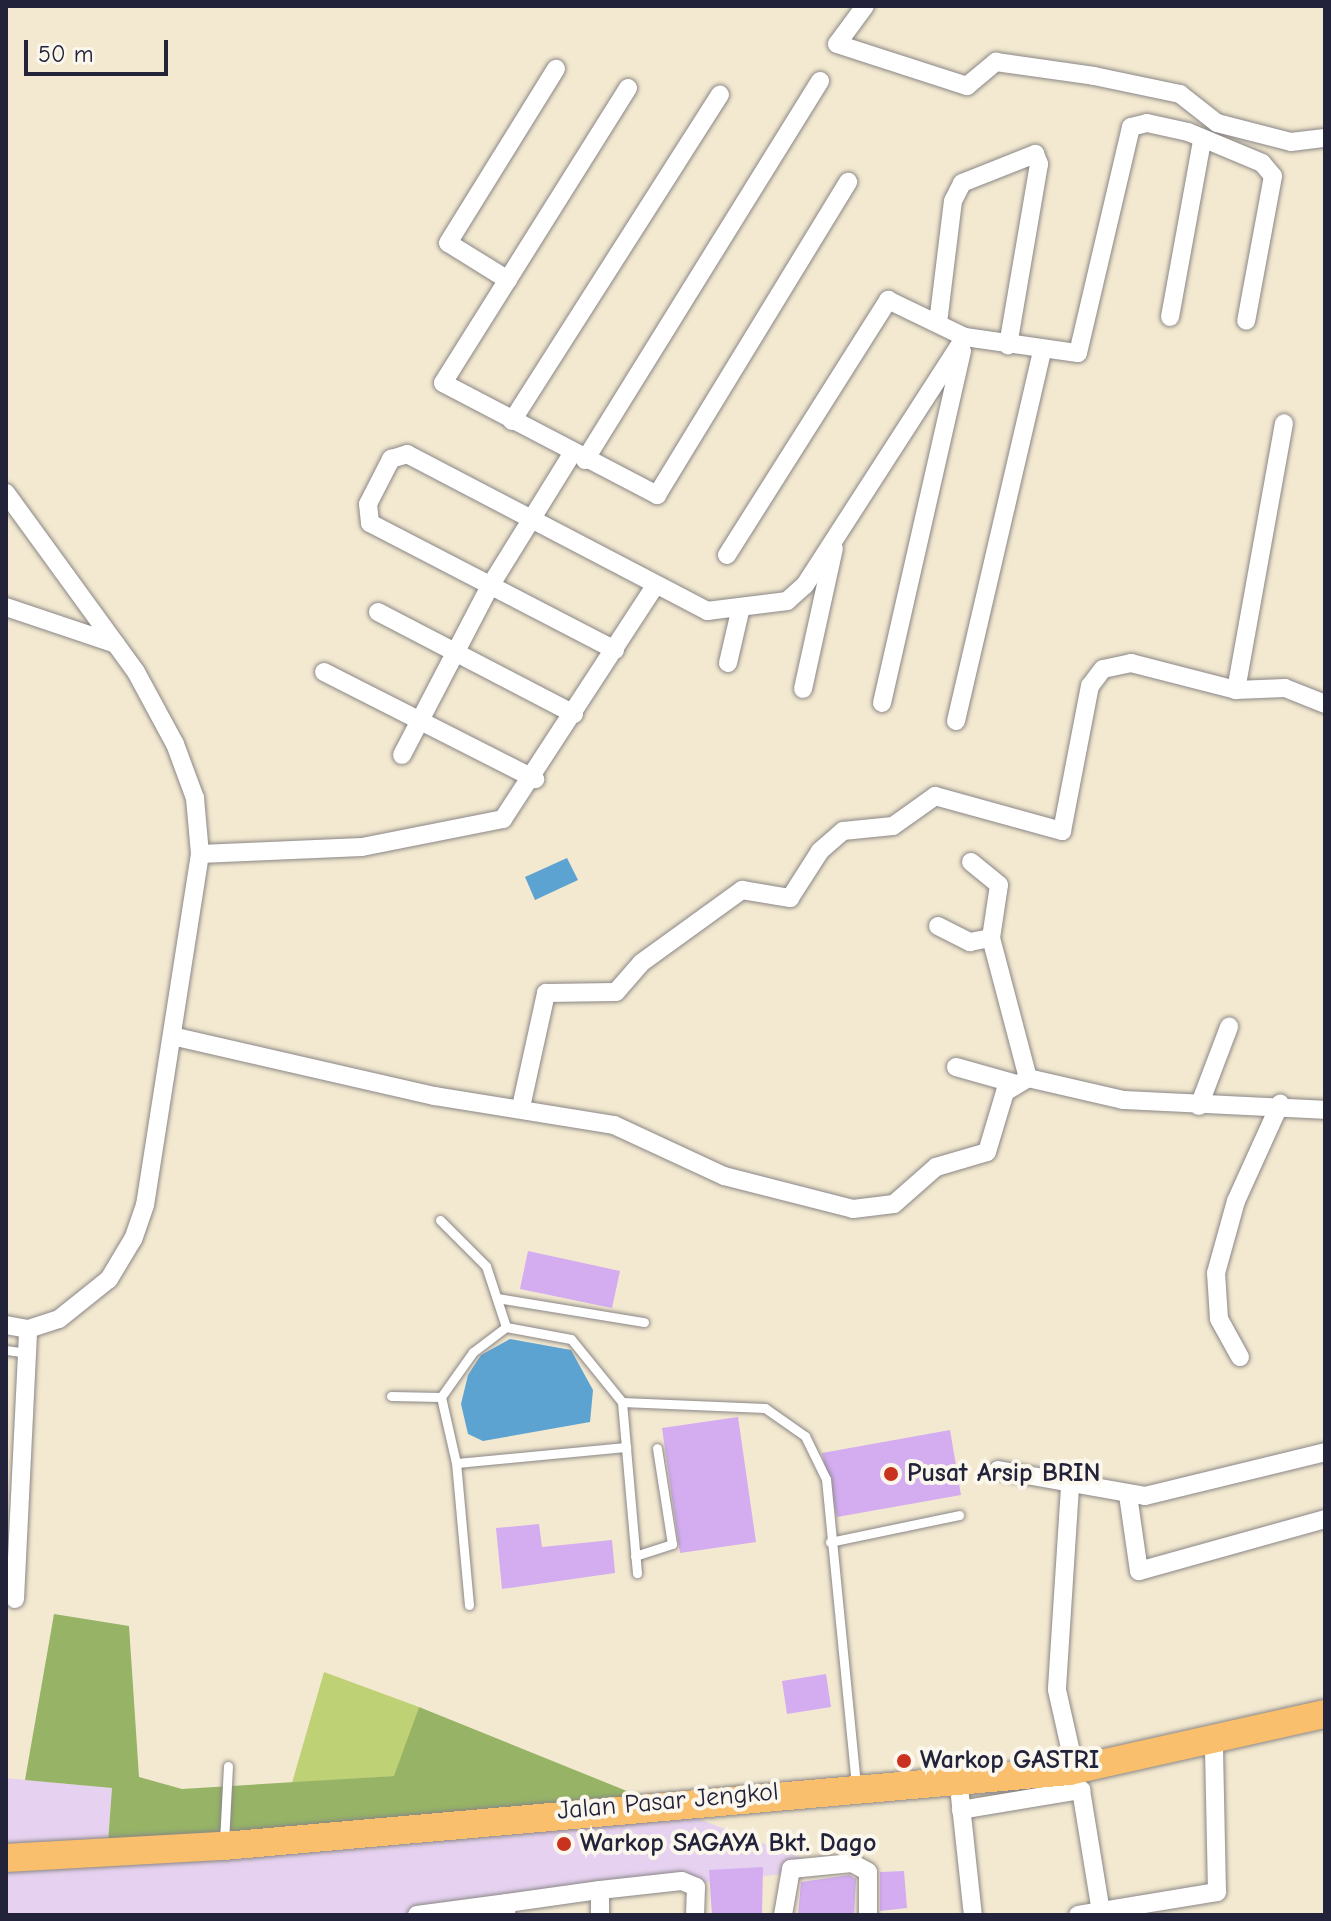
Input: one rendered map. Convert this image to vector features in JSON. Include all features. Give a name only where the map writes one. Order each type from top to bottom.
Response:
[{"type":"main road","name":"Jalan Pasar Jengkol","points":[[6,1858],[224,1846],[856,1785],[1075,1770],[1214,1744],[1325,1714]]},
{"type":"street","points":[[865,6],[837,44],[967,86],[996,62],[1094,76],[1180,94],[1217,123],[1291,142],[1325,138]]},
{"type":"street","points":[[508,280],[448,243],[556,69]]},
{"type":"street","points":[[402,755],[455,651],[529,518],[578,457],[820,81]]},
{"type":"street","points":[[628,88],[443,383],[578,457],[657,495],[848,182]]},
{"type":"street","points":[[512,421],[720,95]]},
{"type":"street","points":[[727,555],[888,300],[965,337],[1042,352],[1078,353],[1088,335],[1131,127],[1147,123],[1202,141],[1262,163],[1273,176],[1246,321]]},
{"type":"street","points":[[1170,317],[1202,141]]},
{"type":"street","points":[[938,323],[953,201],[962,183],[1035,154],[1039,164],[1008,345]]},
{"type":"street","points":[[615,650],[370,523],[368,504],[391,459],[407,454],[707,611],[787,601],[837,534],[965,337]]},
{"type":"street","points":[[882,703],[965,337]]},
{"type":"street","points":[[956,721],[1042,352]]},
{"type":"street","points":[[1236,690],[1284,423]]},
{"type":"street","points":[[6,493],[116,644],[187,771],[200,854],[172,1036],[133,1239],[88,1299],[28,1329],[6,1325]]},
{"type":"street","points":[[803,689],[837,534]]},
{"type":"street","points":[[200,854],[362,847],[476,830],[503,819],[535,779],[655,586]]},
{"type":"street","points":[[6,607],[116,644]]},
{"type":"street","points":[[728,663],[741,607]]},
{"type":"street","points":[[378,612],[574,714]]},
{"type":"street","points":[[521,1107],[546,993],[616,992],[641,963],[742,890],[790,898],[820,851],[843,831],[893,826],[935,796],[1062,831],[1090,686],[1103,669],[1131,663],[1236,690],[1285,688],[1325,704]]},
{"type":"street","points":[[324,672],[535,779]]},
{"type":"street","points":[[172,1036],[435,1096],[521,1107],[614,1125],[724,1176],[853,1209],[894,1204],[936,1167],[993,1147],[1020,1081],[991,938],[999,885],[971,862]]},
{"type":"street","points":[[938,926],[970,942],[991,938]]},
{"type":"street","points":[[1199,1106],[1229,1027]]},
{"type":"street","points":[[956,1067],[1123,1100],[1199,1106],[1280,1104],[1325,1110]]},
{"type":"street","points":[[1240,1357],[1219,1319],[1216,1273],[1236,1201],[1280,1104]]},
{"type":"street","points":[[15,1599],[14,1443],[28,1329]]},
{"type":"street","points":[[998,1470],[1070,1487],[1128,1495],[1159,1495],[1325,1452]]},
{"type":"street","points":[[1070,1487],[1057,1690],[1075,1770]]},
{"type":"street","points":[[1128,1495],[1139,1571],[1325,1519]]},
{"type":"street","points":[[1078,1915],[1217,1892],[1214,1744]]},
{"type":"street","points":[[958,1778],[973,1915]]},
{"type":"street","points":[[961,1810],[1081,1790],[1101,1912]]},
{"type":"street","points":[[783,1915],[791,1869],[852,1863],[868,1872],[868,1915]]},
{"type":"street","points":[[417,1915],[507,1909],[600,1890],[691,1882],[695,1915]]},
{"type":"street","points":[[600,1890],[600,1915]]},
{"type":"lane","points":[[440,1220],[486,1266],[506,1327]]},
{"type":"lane","points":[[497,1298],[644,1322]]},
{"type":"lane","points":[[469,1605],[456,1463],[441,1397],[473,1352],[506,1327],[571,1339],[622,1402],[637,1573]]},
{"type":"lane","points":[[6,1350],[27,1353]]},
{"type":"lane","points":[[391,1396],[441,1397]]},
{"type":"lane","points":[[622,1402],[765,1408],[788,1421],[819,1458],[856,1785]]},
{"type":"lane","points":[[456,1463],[626,1447]]},
{"type":"lane","points":[[635,1556],[672,1544],[657,1448]]},
{"type":"lane","points":[[830,1542],[959,1515]]},
{"type":"lane","points":[[224,1846],[228,1766]]},
{"type":"shaded area","points":[[6,1778],[112,1788],[107,1856],[654,1802],[831,1869],[395,1915],[6,1915]]},
{"type":"green space","points":[[54,1614],[129,1626],[139,1777],[182,1789],[394,1776],[419,1707],[654,1802],[107,1856],[112,1788],[25,1780]]},
{"type":"green space","points":[[324,1672],[419,1707],[395,1776],[292,1783]]},
{"type":"water","points":[[567,858],[578,880],[535,900],[525,877]]},
{"type":"water","points":[[510,1339],[571,1350],[593,1390],[590,1422],[483,1441],[468,1434],[461,1404],[468,1375],[481,1355]]},
{"type":"building","points":[[528,1251],[620,1271],[612,1308],[520,1289]]},
{"type":"building","points":[[738,1417],[756,1542],[680,1553],[662,1428]]},
{"type":"building","name":"Pusat Arsip BRIN","points":[[950,1430],[961,1495],[837,1517],[822,1453]]},
{"type":"building","points":[[539,1524],[542,1547],[612,1540],[615,1573],[502,1589],[496,1528]]},
{"type":"building","points":[[826,1674],[831,1707],[787,1714],[782,1681]]},
{"type":"building","points":[[763,1867],[762,1915],[712,1915],[709,1870]]},
{"type":"building","points":[[904,1871],[907,1908],[880,1911],[880,1872]]},
{"type":"building","points":[[849,1875],[856,1879],[854,1915],[798,1915],[801,1882]]},
{"type":"place","name":"Pusat Arsip BRIN","points":[[891,1474]]},
{"type":"place","name":"Warkop GASTRI","points":[[904,1761]]},
{"type":"place","name":"Warkop SAGAYA Bkt. Dago","points":[[564,1844]]}]
